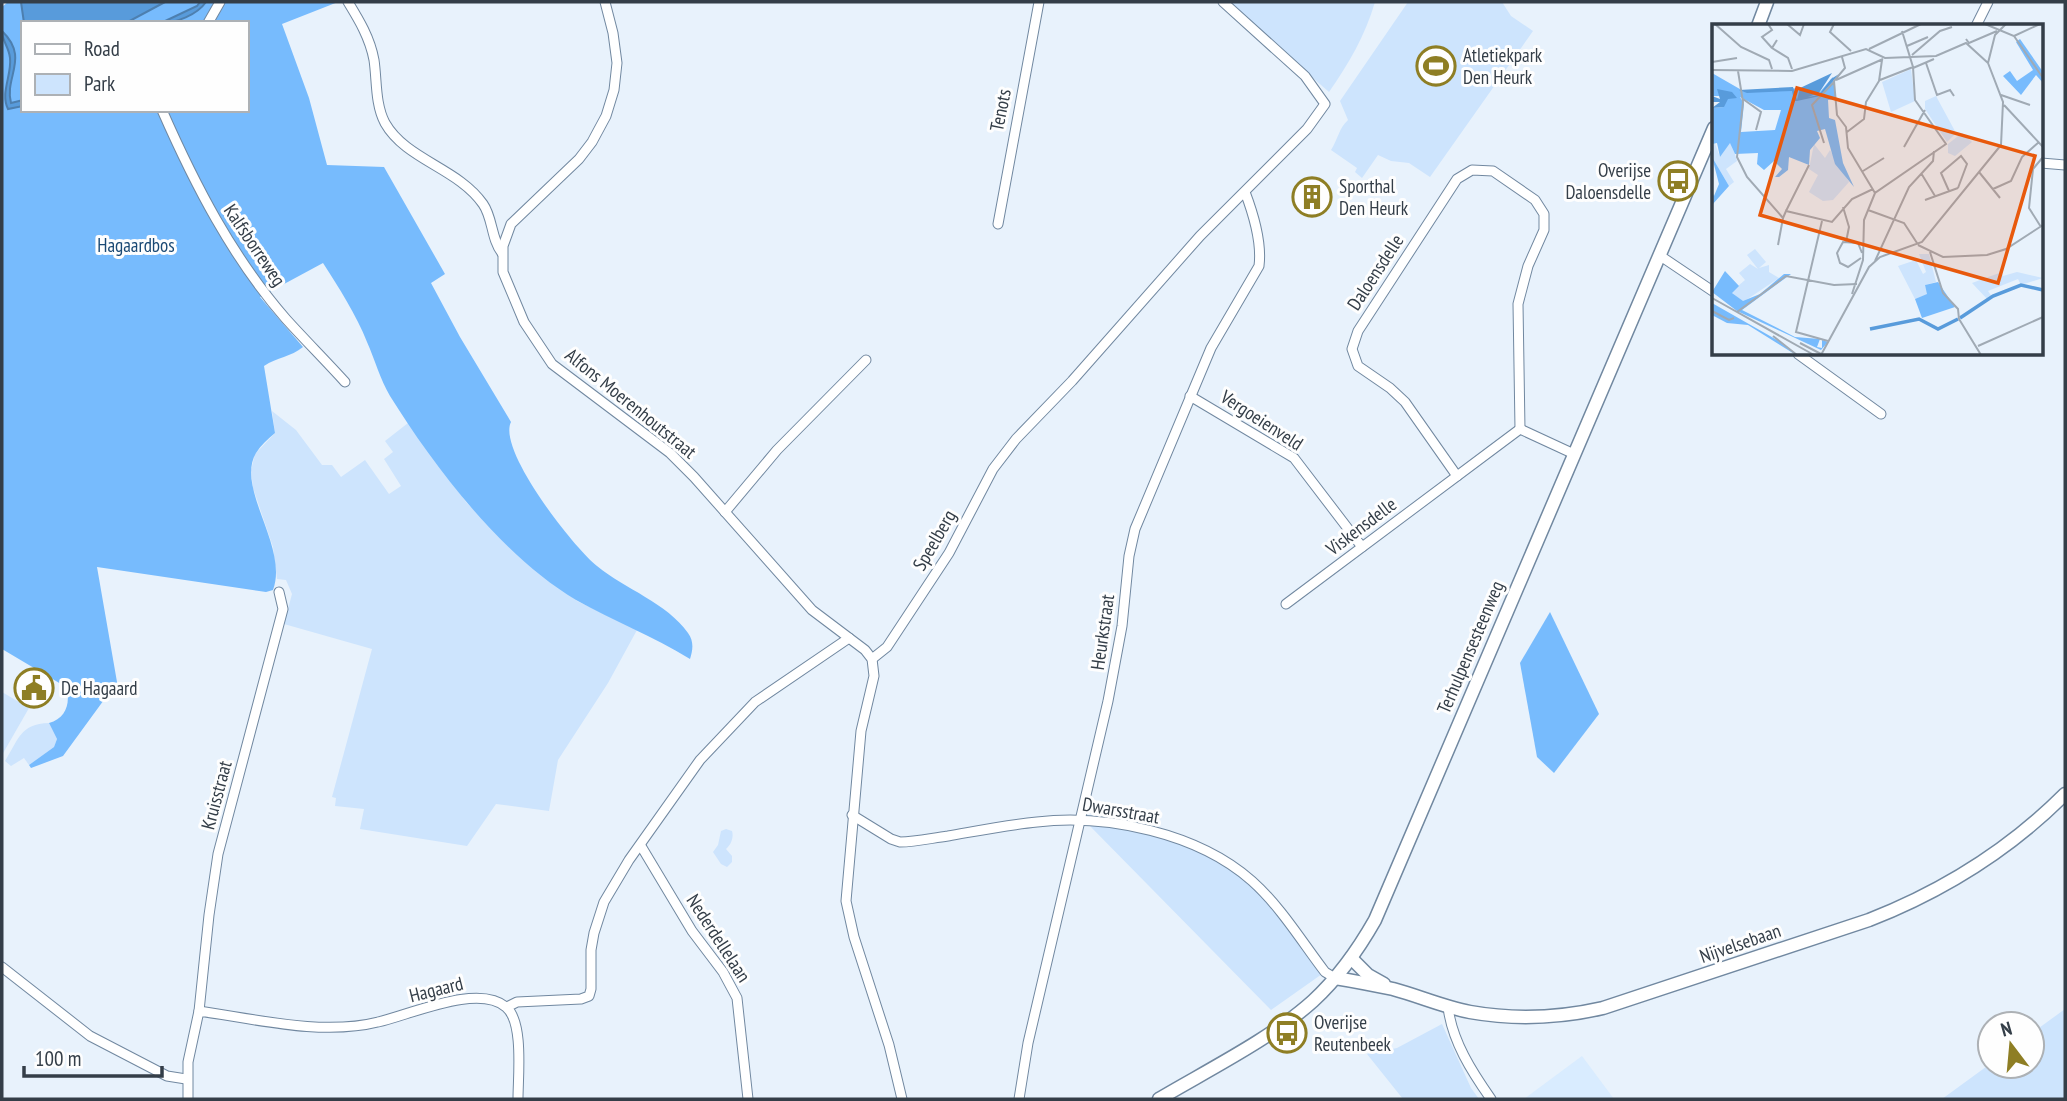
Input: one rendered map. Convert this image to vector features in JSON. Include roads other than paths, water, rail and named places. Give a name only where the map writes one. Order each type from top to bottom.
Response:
[{"type":"main road","points":[[1759,24],[1768,2]]},
{"type":"main road","name":"Terhulpensesteenweg","points":[[1159,1099],[1274,1030],[1314,1000],[1352,958],[1375,920],[1712,130]]},
{"type":"main road","name":"Nijvelsebaan","points":[[1335,978],[1394,989],[1448,1007],[1522,1017],[1582,1013],[1626,1002],[1869,920],[1911,903],[1981,863],[2019,836],[2065,794]]},
{"type":"main road","name":"Nijvelsebaan","points":[[1352,958],[1368,975],[1394,989]]},
{"type":"street","points":[[209,21],[220,2]]},
{"type":"street","name":"Alfons Moerenhoutstraat","points":[[348,2],[366,33],[372,51],[376,90],[384,122],[400,141],[464,185],[483,204],[496,246],[502,253],[503,272],[516,306],[533,338],[552,364],[670,453],[813,610],[865,650],[872,659]]},
{"type":"street","points":[[502,253],[512,224],[579,159],[606,116],[614,90],[617,63],[605,2]]},
{"type":"street","name":"Tenots","points":[[998,224],[1039,2]]},
{"type":"street","name":"Speelberg","points":[[872,659],[887,647],[949,553],[993,468],[1016,439],[1072,381],[1200,236],[1307,129],[1325,104],[1305,76],[1223,2]]},
{"type":"street","points":[[1977,24],[1988,2]]},
{"type":"street","name":"Kalfsborreweg","points":[[163,112],[187,168],[221,230],[286,318],[345,382]]},
{"type":"street","points":[[2042,163],[2065,165]]},
{"type":"street","name":"Daloensdelle","points":[[1457,476],[1405,402],[1359,366],[1352,349],[1358,331],[1457,179],[1472,170],[1493,171],[1535,200],[1544,214],[1544,230],[1528,266],[1518,304],[1520,429]]},
{"type":"street","name":"Heurkstraat","points":[[1019,1099],[1028,1043],[1107,706],[1122,626],[1132,538],[1217,335],[1259,266],[1257,242],[1245,192]]},
{"type":"street","points":[[1659,255],[1712,291]]},
{"type":"street","points":[[1806,355],[1881,414]]},
{"type":"street","points":[[725,512],[777,450],[866,360]]},
{"type":"street","name":"Vergoeienveld","points":[[1190,396],[1294,458],[1362,547]]},
{"type":"street","points":[[1457,476],[1520,429],[1574,454]]},
{"type":"street","name":"Viskensdelle","points":[[1286,604],[1457,476]]},
{"type":"street","name":"Kruisstraat","points":[[199,1012],[218,854],[283,610],[279,592]]},
{"type":"street","name":"Hagaard","points":[[199,1012],[333,1028],[376,1023],[465,998],[496,1000],[507,1007],[517,1002],[581,999],[589,996],[591,950],[598,916],[610,890],[700,760],[746,710],[849,638]]},
{"type":"street","points":[[872,659],[874,676],[862,731],[846,881],[849,919],[889,1045],[902,1099]]},
{"type":"street","name":"Dwarsstraat","points":[[852,815],[891,839],[909,842],[1035,822],[1081,819],[1132,826],[1170,836],[1231,864],[1252,881],[1273,902],[1325,972],[1335,978]]},
{"type":"street","name":"Nederdellelaan","points":[[640,846],[737,998],[748,1099]]},
{"type":"street","points":[[2,967],[90,1035],[167,1076],[186,1079]]},
{"type":"street","points":[[507,1007],[514,1016],[517,1029],[518,1099]]},
{"type":"street","points":[[1448,1007],[1455,1034],[1468,1063],[1491,1099]]},
{"type":"street","points":[[188,1099],[188,1062],[199,1012]]},
{"type":"place","name":"Atletiekpark Den Heurk","points":[[1436,66]]},
{"type":"place","name":"Overijse Daloensdelle","points":[[1678,181]]},
{"type":"place","name":"Sporthal Den Heurk","points":[[1312,197]]},
{"type":"place","name":"De Hagaard","points":[[34,688]]},
{"type":"place","name":"Overijse Reutenbeek","points":[[1287,1033]]},
{"type":"park label","name":"Hagaardbos","points":[[136,245]]}]
